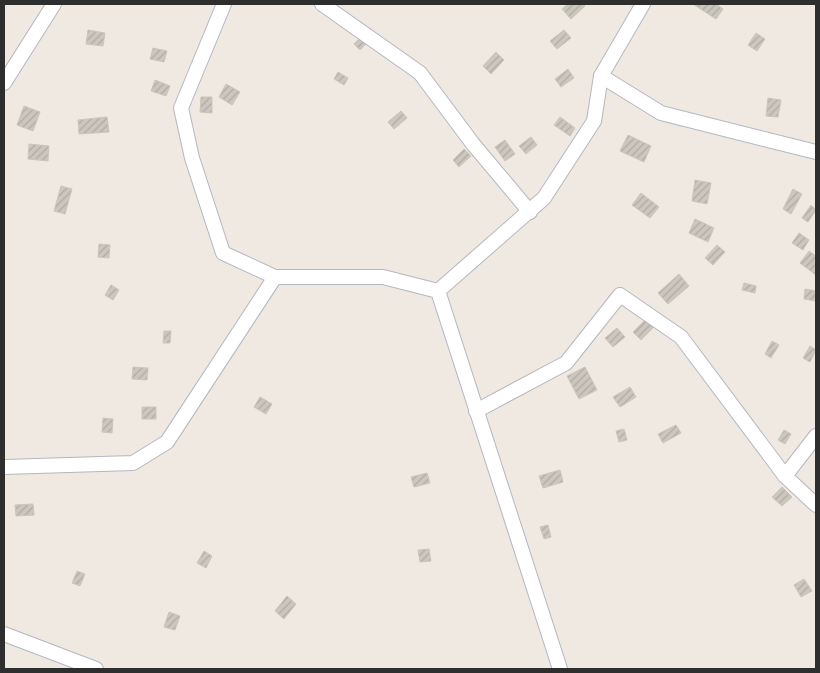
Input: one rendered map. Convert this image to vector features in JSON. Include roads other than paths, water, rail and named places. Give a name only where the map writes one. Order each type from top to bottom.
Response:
[{"type":"street","points":[[4,83],[54,4]]},
{"type":"street","points":[[224,4],[181,108],[192,158],[223,253],[275,277],[383,277],[438,292]]},
{"type":"street","points":[[322,4],[420,73],[473,144],[530,212]]},
{"type":"street","points":[[438,292],[544,198],[594,121],[601,76],[643,4]]},
{"type":"street","points":[[601,76],[661,113],[816,152]]},
{"type":"street","points":[[4,467],[133,463],[167,442],[275,277]]},
{"type":"street","points":[[438,292],[560,669]]},
{"type":"street","points":[[476,411],[566,364],[620,295],[681,337],[785,476],[816,505]]},
{"type":"street","points":[[785,476],[816,436]]},
{"type":"street","points":[[4,634],[96,669]]}]
